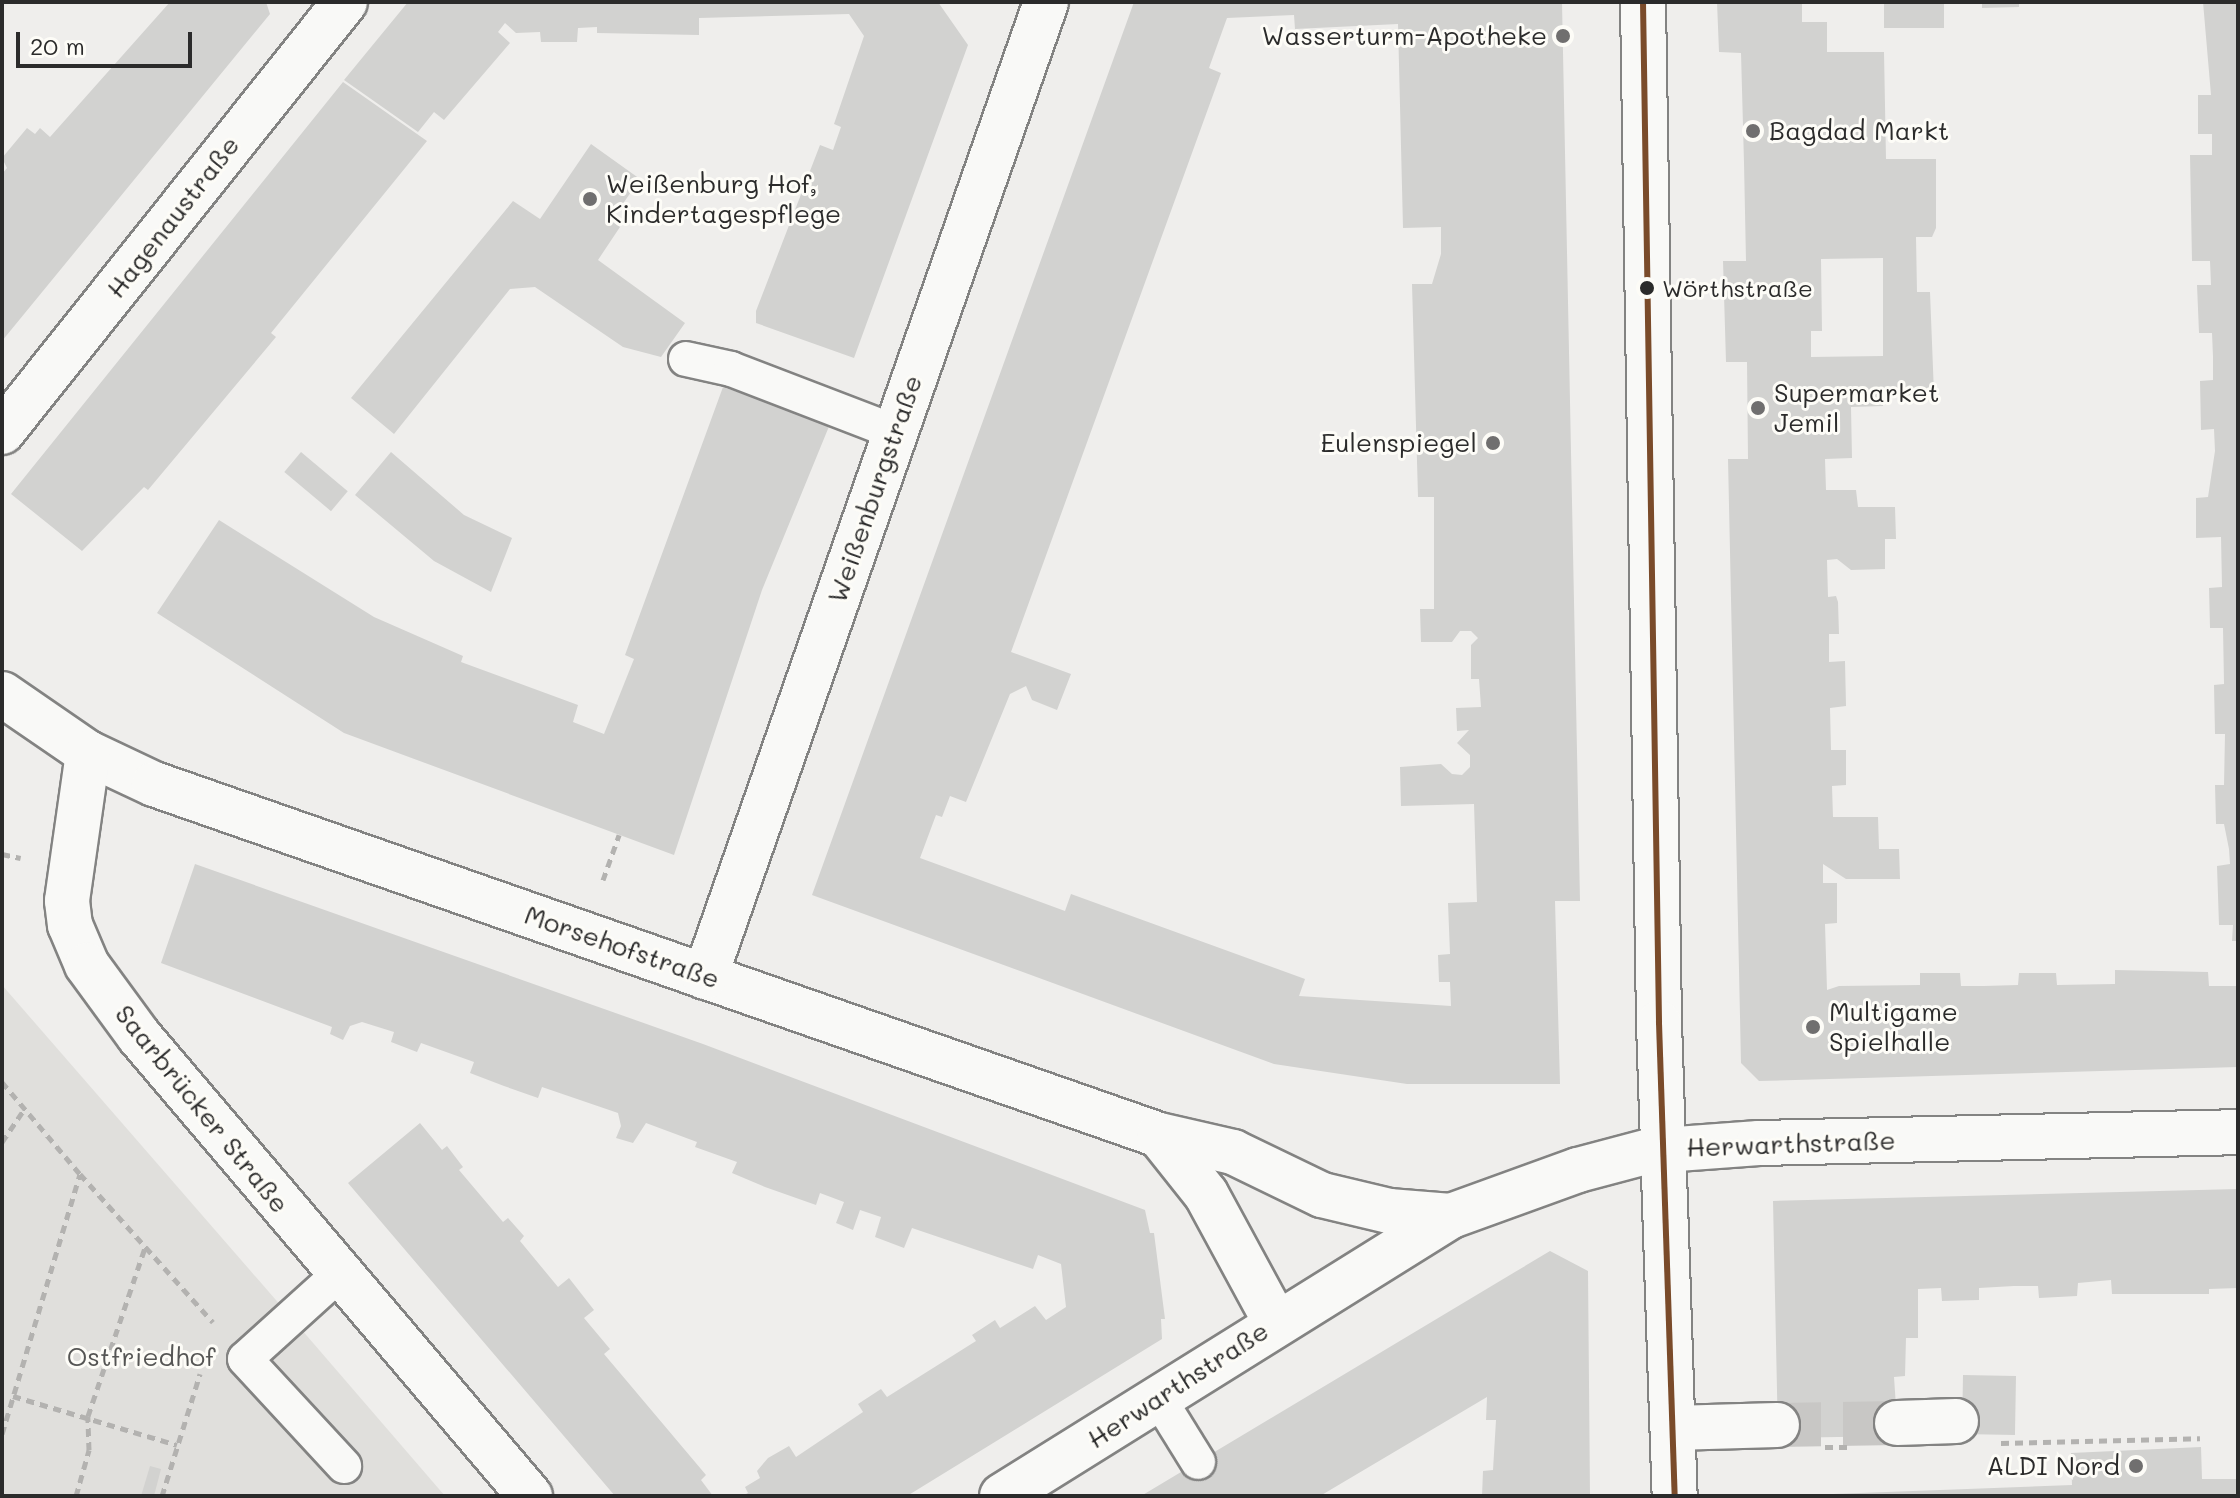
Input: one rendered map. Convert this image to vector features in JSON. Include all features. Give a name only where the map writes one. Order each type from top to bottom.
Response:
[{"type":"street","name":"Hagenaustraße","points":[[2,432],[345,2]]},
{"type":"street","name":"Weißenburgstraße","points":[[705,977],[1046,2]]},
{"type":"street","points":[[1643,2],[1664,1149],[1675,1496]]},
{"type":"street","points":[[2,694],[88,753]]},
{"type":"street","name":"Morsehofstraße","points":[[88,753],[154,784],[705,977],[1159,1135],[1233,1152],[1322,1195],[1389,1211],[1451,1216]]},
{"type":"street","name":"Saarbrücker Straße","points":[[88,753],[67,901],[70,925],[87,965],[139,1036],[338,1275],[530,1496]]},
{"type":"street","name":"Herwarthstraße","points":[[1002,1496],[1451,1216],[1578,1170],[1664,1149],[2238,1132]]},
{"type":"street","points":[[1159,1135],[1206,1194],[1276,1323]]},
{"type":"street","points":[[1897,1423],[1956,1421]]},
{"type":"street","points":[[1673,1428],[1777,1425]]},
{"type":"lane","points":[[686,359],[731,369],[895,432]]},
{"type":"lane","points":[[338,1275],[245,1359],[344,1466]]},
{"type":"lane","points":[[1159,1399],[1198,1462]]},
{"type":"path","points":[[603,880],[619,835]]},
{"type":"path","points":[[2,1082],[218,1329]]},
{"type":"path","points":[[2,1142],[25,1108]]},
{"type":"path","points":[[2,1434],[80,1174]]},
{"type":"path","points":[[76,1496],[89,1450],[88,1416],[145,1247]]},
{"type":"path","points":[[162,1496],[205,1360]]},
{"type":"path","points":[[13,1396],[177,1445]]},
{"type":"green space","name":"Ostfriedhof","points":[[2,985],[295,1322],[445,1496],[2,1496]]},
{"type":"building","points":[[170,2],[266,2],[270,14],[2,341],[2,174],[7,168],[2,158],[27,128],[35,134],[40,128],[50,137]]},
{"type":"building","points":[[408,2],[938,2],[968,45],[854,358],[756,323],[756,311],[820,145],[833,150],[841,127],[834,124],[864,36],[849,14],[699,18],[699,35],[597,33],[597,27],[578,28],[577,42],[541,42],[540,32],[516,33],[505,23],[498,32],[510,43],[444,120],[434,112],[418,132],[344,80]]},
{"type":"building","points":[[1134,2],[1562,2],[1580,901],[1555,901],[1560,1084],[1407,1084],[1274,1064],[812,895]],"holes":[[[1294,15],[1295,29],[1398,24],[1403,228],[1441,227],[1441,254],[1432,284],[1412,284],[1418,497],[1434,497],[1434,609],[1420,609],[1421,642],[1452,642],[1460,631],[1471,631],[1478,638],[1471,645],[1471,679],[1479,679],[1481,707],[1456,708],[1457,731],[1469,730],[1457,743],[1470,755],[1470,767],[1462,775],[1452,774],[1441,764],[1400,767],[1401,806],[1474,804],[1477,902],[1448,903],[1450,954],[1438,955],[1439,982],[1450,982],[1451,1006],[1299,996],[1305,979],[1071,894],[1065,911],[920,858],[936,815],[942,817],[950,796],[966,802],[1010,694],[1026,686],[1032,700],[1057,710],[1071,674],[1011,652],[1221,73],[1209,68],[1227,18]]]},
{"type":"building","points":[[1717,2],[1802,2],[1802,22],[1827,22],[1827,52],[1884,52],[1886,159],[1936,159],[1936,228],[1932,237],[1916,237],[1917,292],[1930,292],[1934,394],[1883,396],[1883,406],[1851,407],[1852,458],[1825,459],[1826,490],[1856,490],[1858,507],[1895,507],[1896,539],[1885,539],[1885,569],[1851,570],[1837,559],[1827,560],[1828,597],[1836,596],[1838,602],[1839,634],[1829,634],[1829,662],[1845,661],[1846,706],[1830,708],[1831,750],[1846,750],[1846,785],[1832,786],[1833,817],[1878,817],[1879,849],[1899,849],[1900,879],[1846,879],[1823,864],[1823,883],[1837,883],[1837,923],[1825,924],[1827,990],[1839,986],[1920,985],[1920,973],[1960,973],[1961,986],[1984,986],[2018,985],[2019,973],[2056,973],[2057,985],[2115,984],[2115,970],[2208,972],[2209,986],[2238,986],[2238,1067],[1759,1081],[1741,1063],[1728,459],[1748,459],[1747,362],[1726,362],[1723,261],[1746,261],[1744,163],[1741,53],[1719,52]],"holes":[[[1883,258],[1883,356],[1811,357],[1811,331],[1822,331],[1821,259]]]},
{"type":"building","points":[[1884,2],[1944,2],[1944,28],[1884,28]]},
{"type":"building","points":[[1982,2],[2019,2],[2019,7],[1982,8]]},
{"type":"building","points":[[2203,2],[2238,2],[2238,941],[2232,941],[2233,925],[2219,925],[2217,866],[2230,864],[2224,824],[2216,824],[2215,785],[2224,785],[2225,734],[2215,734],[2214,685],[2224,684],[2223,628],[2210,628],[2209,588],[2222,587],[2221,537],[2196,538],[2196,498],[2208,497],[2215,451],[2214,429],[2201,430],[2200,381],[2213,380],[2213,357],[2212,333],[2199,333],[2197,285],[2211,285],[2210,261],[2192,261],[2190,155],[2212,155],[2212,134],[2198,134],[2198,95],[2211,95]]},
{"type":"building","points":[[343,82],[427,141],[271,333],[276,337],[148,490],[144,487],[82,551],[11,494]]},
{"type":"building","points":[[591,144],[640,179],[611,221],[620,227],[598,260],[685,323],[661,357],[623,347],[535,287],[510,289],[394,434],[351,398],[513,201],[540,219]]},
{"type":"building","points":[[723,387],[830,424],[762,590],[674,855],[344,733],[157,613],[219,520],[374,617],[463,656],[461,662],[578,705],[573,722],[604,734],[634,659],[625,655]]},
{"type":"building","points":[[301,452],[348,491],[331,511],[284,472]]},
{"type":"building","points":[[391,452],[464,515],[512,538],[491,592],[434,561],[355,495]]},
{"type":"building","points":[[195,864],[703,1044],[1145,1210],[1150,1233],[1154,1233],[1165,1319],[1161,1319],[1162,1339],[907,1496],[742,1496],[748,1493],[745,1487],[760,1478],[757,1471],[768,1458],[789,1446],[796,1457],[863,1412],[858,1404],[881,1389],[887,1397],[976,1341],[972,1335],[995,1320],[1000,1328],[1035,1306],[1046,1320],[1066,1307],[1061,1264],[1038,1255],[1033,1269],[912,1228],[904,1248],[875,1237],[881,1217],[860,1210],[853,1230],[836,1223],[844,1202],[820,1193],[816,1205],[765,1187],[732,1173],[737,1162],[695,1147],[697,1142],[646,1123],[633,1143],[616,1138],[621,1126],[618,1113],[542,1087],[538,1098],[504,1086],[470,1073],[474,1062],[421,1043],[417,1052],[391,1042],[394,1032],[362,1022],[350,1026],[343,1040],[330,1034],[332,1027],[161,963]]},
{"type":"building","points":[[420,1123],[442,1150],[447,1146],[463,1167],[459,1170],[503,1222],[508,1218],[524,1236],[520,1241],[558,1287],[569,1278],[594,1310],[584,1318],[610,1349],[604,1354],[706,1475],[701,1480],[713,1496],[615,1496],[348,1183]]},
{"type":"building","points":[[2238,1189],[2238,1288],[2209,1289],[2209,1294],[2112,1294],[2111,1280],[2078,1283],[2077,1296],[2039,1298],[2038,1286],[2014,1286],[1979,1288],[1979,1300],[1942,1301],[1941,1288],[1918,1289],[1918,1338],[1906,1338],[1905,1376],[1894,1377],[1898,1436],[1778,1438],[1773,1201]]},
{"type":"building","points":[[1550,1251],[1588,1271],[1590,1496],[1482,1496],[1483,1471],[1493,1470],[1496,1420],[1486,1420],[1487,1397],[1320,1496],[1141,1496]]},
{"type":"building","points":[[1963,1375],[2016,1376],[2015,1435],[1962,1434]]},
{"type":"building","name":"ALDI Nord","points":[[2201,1447],[2202,1479],[2238,1479],[2238,1496],[1779,1496],[2072,1485],[2071,1453]]},
{"type":"building","points":[[150,1466],[161,1469],[154,1496],[141,1496]]},
{"type":"tunnel","points":[[1777,1425],[1897,1423]]},
{"type":"transit line","points":[[1643,2],[1659,1023],[1675,1496]]},
{"type":"place","name":"Wasserturm-Apotheke","points":[[1563,36]]},
{"type":"place","name":"Bagdad Markt","points":[[1753,131]]},
{"type":"place","name":"Weißenburg Hof, Kindertagespflege","points":[[590,199]]},
{"type":"place","name":"Wörthstraße","points":[[1647,288]]},
{"type":"place","name":"Supermarket Jemil","points":[[1758,408]]},
{"type":"place","name":"Eulenspiegel","points":[[1493,443]]},
{"type":"place","name":"Multigame Spielhalle","points":[[1813,1027]]},
{"type":"place","name":"ALDI Nord","points":[[2136,1466]]}]
